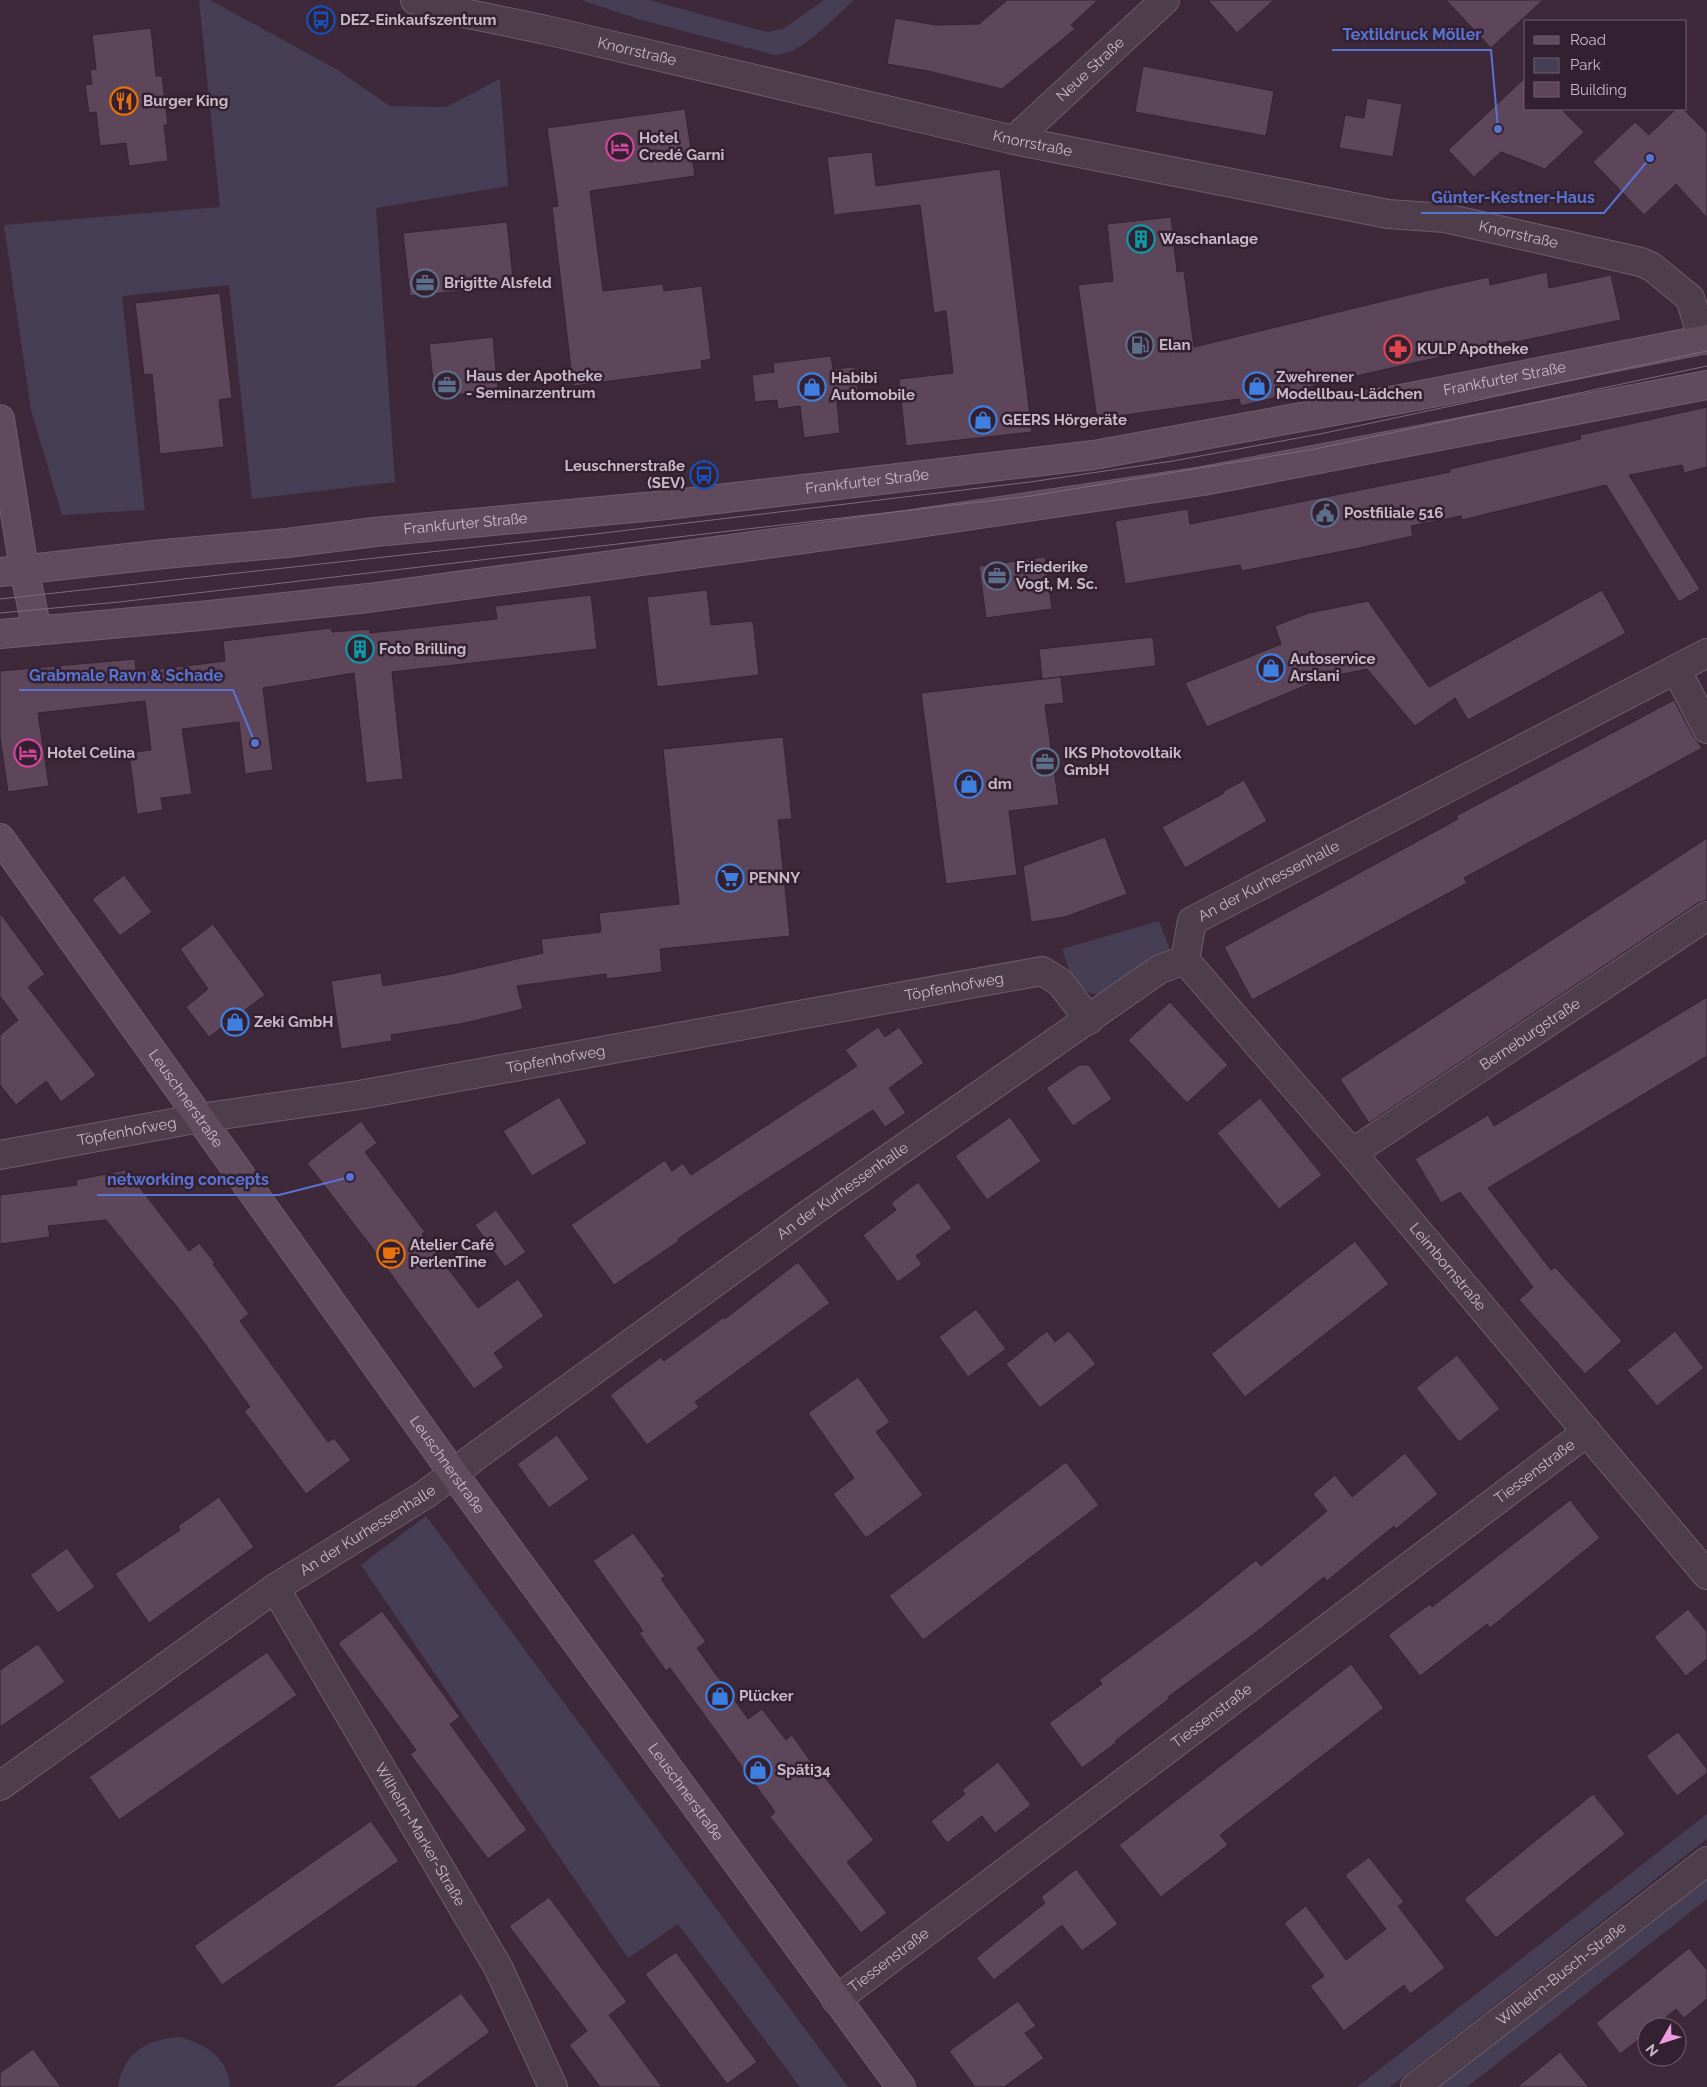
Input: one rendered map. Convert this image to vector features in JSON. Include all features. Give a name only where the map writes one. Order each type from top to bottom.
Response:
[{"type":"main road","name":"Frankfurter Straße","points":[[12,570],[288,543],[368,532],[676,504],[1094,455],[1706,346]]},
{"type":"main road","points":[[0,634],[185,618],[368,598],[1203,481],[1707,385]]},
{"type":"main road","points":[[0,419],[12,570],[37,630]]},
{"type":"main road","name":"Leuschnerstraße","points":[[0,838],[454,1473],[901,2087]]},
{"type":"street","name":"Knorrstraße","points":[[415,0],[459,12],[546,30],[1014,140],[1388,214],[1445,218],[1501,230],[1641,262],[1707,295]]},
{"type":"street","name":"Neue Straße","points":[[1014,140],[1165,0]]},
{"type":"street","name":"Knorrstraße","points":[[1652,267],[1690,298],[1706,346]]},
{"type":"street","name":"An der Kurhessenhalle","points":[[0,1786],[275,1588],[426,1494],[801,1219],[1160,969],[1185,960],[1192,921],[1707,654]]},
{"type":"street","points":[[1676,669],[1707,730]]},
{"type":"street","name":"Berneburgstraße","points":[[1352,1153],[1707,916]]},
{"type":"street","name":"Leimbornstraße","points":[[1185,960],[1352,1153],[1707,1575]]},
{"type":"street","name":"Töpfenhofweg","points":[[0,1155],[200,1118],[359,1095],[1042,971],[1060,982],[1089,1020]]},
{"type":"street","name":"Tiessenstraße","points":[[836,2000],[1587,1432]]},
{"type":"street","name":"Wilhelm-Marker-Straße","points":[[275,1588],[498,1967],[553,2087]]},
{"type":"street","name":"Wilhelm-Busch-Straße","points":[[1415,2087],[1707,1861]]},
{"type":"green space","points":[[199,0],[210,0],[336,69],[390,106],[446,107],[500,79],[508,186],[376,208],[395,482],[252,499],[229,285],[122,296],[145,510],[62,515],[31,410],[4,225],[220,207]]},
{"type":"green space","points":[[581,0],[649,0],[767,32],[783,29],[824,0],[854,0],[806,43],[784,54],[774,55],[638,19]]},
{"type":"green space","points":[[1159,921],[1170,950],[1106,994],[1087,992],[1075,982],[1062,949]]},
{"type":"green space","points":[[426,1516],[848,2087],[800,2087],[678,1924],[628,1958],[361,1565]]},
{"type":"green space","points":[[1707,1814],[1707,1839],[1390,2087],[1357,2087]]},
{"type":"green space","points":[[1707,1875],[1707,1899],[1467,2087],[1437,2087]]},
{"type":"green space","points":[[178,2037],[197,2043],[213,2053],[225,2068],[229,2077],[230,2087],[118,2087],[125,2065],[138,2050],[156,2041]]},
{"type":"building","points":[[1007,0],[1098,0],[1071,25],[1075,29],[1002,89],[928,71],[887,64],[895,18],[936,25],[979,24]]},
{"type":"building","points":[[1208,0],[1274,0],[1237,33]]},
{"type":"building","points":[[1446,0],[1543,0],[1491,48]]},
{"type":"building","name":"Burger King","points":[[151,28],[156,76],[162,76],[168,125],[164,125],[168,161],[129,166],[126,143],[100,146],[96,112],[89,113],[85,85],[92,84],[90,70],[96,69],[92,35]]},
{"type":"building","points":[[1143,66],[1274,91],[1266,136],[1135,112]]},
{"type":"building","points":[[1524,79],[1524,110],[1562,110],[1584,132],[1545,169],[1501,152],[1474,177],[1448,150]]},
{"type":"building","points":[[1367,98],[1402,104],[1393,157],[1339,148],[1345,115],[1364,118]]},
{"type":"building","points":[[685,109],[695,176],[590,191],[603,291],[663,284],[664,291],[702,286],[711,359],[701,361],[702,369],[573,386],[552,207],[558,206],[547,128]]},
{"type":"building","points":[[1675,110],[1684,110],[1707,133],[1707,218],[1676,184],[1644,215],[1593,162],[1635,122],[1649,135]]},
{"type":"building","points":[[872,152],[876,186],[1000,169],[1032,432],[906,446],[899,379],[953,373],[946,311],[934,313],[920,205],[834,215],[827,157]]},
{"type":"building","points":[[1171,217],[1177,272],[1184,271],[1194,347],[1489,277],[1490,285],[1547,272],[1549,288],[1611,275],[1621,320],[1511,343],[1511,341],[1387,369],[1308,387],[1309,389],[1241,406],[1239,399],[1097,419],[1078,285],[1113,281],[1107,224]]},
{"type":"building","points":[[507,222],[514,286],[410,296],[403,233]]},
{"type":"building","points":[[220,293],[232,398],[219,400],[224,447],[160,454],[152,374],[144,375],[135,303]]},
{"type":"building","points":[[493,337],[498,390],[435,397],[429,344]]},
{"type":"building","points":[[831,356],[833,369],[855,367],[859,399],[837,402],[840,433],[804,438],[800,406],[778,409],[777,400],[755,402],[752,375],[774,372],[773,363]]},
{"type":"building","points":[[1707,407],[1707,467],[1684,473],[1682,465],[1629,475],[1700,589],[1679,602],[1606,485],[1462,520],[1461,516],[1411,526],[1413,536],[1359,548],[1242,571],[1240,565],[1125,584],[1115,521],[1188,509],[1190,524],[1450,472],[1450,469],[1581,439],[1580,435]]},
{"type":"building","points":[[1045,557],[1052,609],[986,618],[979,566]]},
{"type":"building","points":[[707,590],[711,625],[753,621],[759,675],[657,687],[647,597]]},
{"type":"building","points":[[1602,590],[1626,633],[1468,720],[1455,698],[1415,726],[1367,669],[1323,678],[1207,727],[1185,683],[1281,644],[1275,626],[1309,613],[1368,601],[1429,687]]},
{"type":"building","points":[[591,595],[597,649],[392,672],[403,779],[366,783],[354,673],[263,688],[273,770],[245,774],[239,722],[182,729],[192,794],[161,798],[163,810],[137,814],[129,753],[151,750],[145,701],[38,713],[49,786],[8,792],[0,737],[0,671],[135,659],[136,672],[225,661],[223,641],[331,628],[332,632],[370,629],[370,633],[497,619],[495,606]]},
{"type":"building","points":[[1153,637],[1156,666],[1042,679],[1039,649]]},
{"type":"building","name":"dm","points":[[1061,677],[1064,703],[1045,705],[1059,805],[1009,811],[1017,875],[946,884],[921,693]]},
{"type":"building","points":[[1674,700],[1693,736],[1702,748],[1464,878],[1467,883],[1252,1000],[1224,947],[1458,819],[1456,816]]},
{"type":"building","points":[[783,737],[792,819],[778,820],[790,936],[660,949],[662,972],[606,979],[606,974],[517,986],[523,1009],[465,1023],[391,1035],[392,1041],[341,1049],[331,981],[381,973],[383,986],[451,974],[543,953],[541,939],[601,932],[599,913],[679,904],[663,749]]},
{"type":"building","points":[[1244,780],[1267,821],[1185,868],[1162,827]]},
{"type":"building","points":[[1105,837],[1127,894],[1065,917],[1031,922],[1023,866]]},
{"type":"building","points":[[1707,838],[1707,900],[1698,903],[1369,1123],[1340,1079]]},
{"type":"building","points":[[124,875],[152,912],[120,936],[92,899]]},
{"type":"building","points":[[0,913],[45,974],[28,987],[96,1075],[61,1102],[46,1081],[16,1105],[0,1085],[0,1035],[18,1020],[0,996]]},
{"type":"building","points":[[213,924],[265,995],[209,1037],[186,1007],[208,989],[180,949]]},
{"type":"building","points":[[1707,997],[1707,1056],[1488,1188],[1551,1270],[1555,1267],[1622,1341],[1585,1374],[1519,1300],[1533,1287],[1460,1192],[1441,1203],[1415,1159],[1488,1115],[1494,1126]]},
{"type":"building","points":[[1170,1002],[1228,1065],[1187,1103],[1128,1040]]},
{"type":"building","points":[[878,1027],[885,1037],[899,1027],[924,1063],[889,1088],[906,1113],[885,1127],[873,1110],[739,1197],[614,1285],[571,1225],[665,1160],[672,1171],[683,1163],[691,1175],[857,1066],[845,1050]]},
{"type":"building","points":[[1079,1065],[1089,1065],[1112,1099],[1073,1126],[1046,1088]]},
{"type":"building","points":[[559,1097],[587,1143],[532,1176],[503,1131]]},
{"type":"building","points":[[1260,1098],[1322,1175],[1279,1209],[1217,1133]]},
{"type":"building","points":[[1010,1117],[1041,1161],[987,1200],[955,1156]]},
{"type":"building","points":[[361,1121],[377,1143],[365,1152],[425,1232],[422,1234],[478,1308],[518,1279],[544,1316],[494,1353],[504,1367],[474,1389],[370,1245],[307,1163]]},
{"type":"building","points":[[126,1170],[189,1251],[199,1243],[215,1263],[213,1264],[249,1314],[240,1321],[328,1442],[334,1438],[351,1460],[306,1494],[244,1411],[250,1407],[200,1337],[106,1220],[48,1226],[50,1237],[0,1244],[0,1195],[77,1185],[76,1180]]},
{"type":"building","points":[[918,1182],[952,1228],[916,1256],[922,1264],[898,1282],[863,1235],[896,1210],[891,1203]]},
{"type":"building","points":[[496,1210],[526,1252],[505,1267],[475,1225]]},
{"type":"building","points":[[1355,1241],[1389,1284],[1245,1397],[1211,1354]]},
{"type":"building","points":[[798,1262],[830,1303],[695,1402],[699,1407],[647,1445],[610,1395],[661,1357],[664,1361],[724,1317],[725,1319]]},
{"type":"building","points":[[976,1309],[1006,1349],[968,1377],[939,1337]]},
{"type":"building","points":[[1047,1331],[1055,1342],[1069,1331],[1096,1364],[1040,1408],[1006,1364]]},
{"type":"building","points":[[1675,1331],[1704,1368],[1657,1406],[1627,1370]]},
{"type":"building","points":[[1457,1355],[1500,1409],[1459,1442],[1416,1388]]},
{"type":"building","points":[[858,1377],[890,1422],[876,1432],[923,1495],[866,1538],[833,1494],[854,1478],[808,1413]]},
{"type":"building","points":[[557,1435],[589,1479],[549,1508],[517,1464]]},
{"type":"building","points":[[1405,1453],[1438,1494],[1396,1529],[1394,1526],[1327,1581],[1324,1577],[1259,1630],[1168,1697],[1169,1699],[1115,1741],[1117,1742],[1082,1768],[1049,1723],[1102,1684],[1099,1680],[1194,1610],[1256,1560],[1261,1566],[1327,1511],[1313,1494],[1335,1475],[1352,1497]]},
{"type":"building","points":[[1066,1462],[1099,1505],[923,1640],[889,1596]]},
{"type":"building","points":[[219,1497],[254,1547],[149,1623],[115,1574],[180,1530],[178,1526]]},
{"type":"building","points":[[1570,1500],[1600,1538],[1490,1628],[1487,1624],[1420,1676],[1388,1635],[1430,1604],[1432,1607]]},
{"type":"building","points":[[633,1533],[665,1576],[661,1579],[706,1642],[697,1648],[748,1719],[762,1709],[786,1740],[792,1735],[821,1776],[823,1775],[874,1840],[847,1862],[887,1913],[861,1933],[770,1817],[775,1812],[670,1668],[666,1671],[639,1633],[643,1631],[593,1561]]},
{"type":"building","points":[[67,1548],[95,1587],[58,1613],[30,1575]]},
{"type":"building","points":[[1688,1609],[1707,1632],[1707,1659],[1686,1676],[1654,1637]]},
{"type":"building","points":[[382,1611],[460,1717],[450,1724],[527,1830],[488,1859],[410,1754],[416,1750],[338,1643]]},
{"type":"building","points":[[38,1644],[65,1682],[0,1727],[0,1670]]},
{"type":"building","points":[[267,1652],[297,1695],[119,1820],[89,1777]]},
{"type":"building","points":[[1351,1664],[1384,1708],[1220,1835],[1228,1845],[1161,1897],[1119,1845]]},
{"type":"building","points":[[1678,1732],[1707,1769],[1707,1773],[1677,1796],[1646,1756]]},
{"type":"building","points":[[998,1762],[1031,1805],[995,1833],[982,1816],[947,1843],[931,1821],[965,1794],[962,1790]]},
{"type":"building","points":[[1593,1794],[1625,1834],[1496,1938],[1464,1899]]},
{"type":"building","points":[[371,1821],[399,1861],[222,1985],[194,1946]]},
{"type":"building","points":[[1369,1857],[1404,1902],[1398,1906],[1445,1968],[1410,1994],[1404,1985],[1344,2031],[1310,1986],[1324,1976],[1284,1923],[1306,1906],[1346,1960],[1386,1929],[1345,1875]]},
{"type":"building","points":[[1076,1869],[1118,1924],[1082,1951],[1062,1925],[994,1980],[976,1958],[1045,1903],[1041,1897]]},
{"type":"building","points":[[549,1897],[627,2002],[609,2015],[662,2087],[600,2087],[569,2045],[587,2031],[509,1926]]},
{"type":"building","points":[[1689,1948],[1707,1970],[1707,1999],[1685,2017],[1676,2009],[1666,2017],[1637,2017],[1637,2041],[1620,2054],[1596,2023]]},
{"type":"building","points":[[676,1952],[757,2062],[727,2084],[645,1974]]},
{"type":"building","points":[[461,1993],[490,2032],[415,2087],[332,2087]]},
{"type":"building","points":[[1018,2001],[1036,2026],[1025,2033],[1044,2058],[1004,2087],[975,2087],[949,2051]]},
{"type":"building","points":[[33,2049],[61,2087],[0,2087],[0,2073]]},
{"type":"building","points":[[1560,2052],[1589,2087],[1517,2087]]},
{"type":"tram line","points":[[0,599],[595,534],[1030,482],[1173,461],[1320,434],[1707,351]]},
{"type":"tram line","points":[[0,613],[119,602],[1031,496],[1315,449],[1707,366]]},
{"type":"place","name":"DEZ-Einkaufszentrum","points":[[321,20]]},
{"type":"place","name":"Burger King","points":[[124,101]]},
{"type":"place","name":"Textildruck Möller","points":[[1498,129]]},
{"type":"place","name":"Hotel Credé Garni","points":[[620,147]]},
{"type":"place","name":"Günter-Kestner-Haus","points":[[1650,158]]},
{"type":"place","name":"Waschanlage","points":[[1141,239]]},
{"type":"place","name":"Brigitte Alsfeld","points":[[425,283]]},
{"type":"place","name":"Elan","points":[[1140,345]]},
{"type":"place","name":"KULP Apotheke","points":[[1398,349]]},
{"type":"place","name":"Haus der Apotheke - Seminarzentrum","points":[[447,385]]},
{"type":"place","name":"Zwehrener Modellbau-Lädchen","points":[[1257,386]]},
{"type":"place","name":"Habibi Automobile","points":[[812,387]]},
{"type":"place","name":"GEERS Hörgeräte","points":[[983,420]]},
{"type":"place","name":"Leuschnerstraße (SEV)","points":[[704,475]]},
{"type":"place","name":"Postfiliale 516","points":[[1325,513]]},
{"type":"place","name":"Friederike Vogt, M. Sc.","points":[[997,576]]},
{"type":"place","name":"Foto Brilling","points":[[360,649]]},
{"type":"place","name":"Autoservice Arslani","points":[[1271,668]]},
{"type":"place","name":"Grabmale Ravn & Schade","points":[[255,743]]},
{"type":"place","name":"Hotel Celina","points":[[28,753]]},
{"type":"place","name":"IKS Photovoltaik GmbH","points":[[1045,762]]},
{"type":"place","name":"dm","points":[[969,784]]},
{"type":"place","name":"PENNY","points":[[730,878]]},
{"type":"place","name":"Zeki GmbH","points":[[235,1022]]},
{"type":"place","name":"networking concepts","points":[[350,1177]]},
{"type":"place","name":"Atelier Café PerlenTine","points":[[391,1254]]},
{"type":"place","name":"Plücker","points":[[720,1696]]},
{"type":"place","name":"Späti34","points":[[758,1770]]}]
